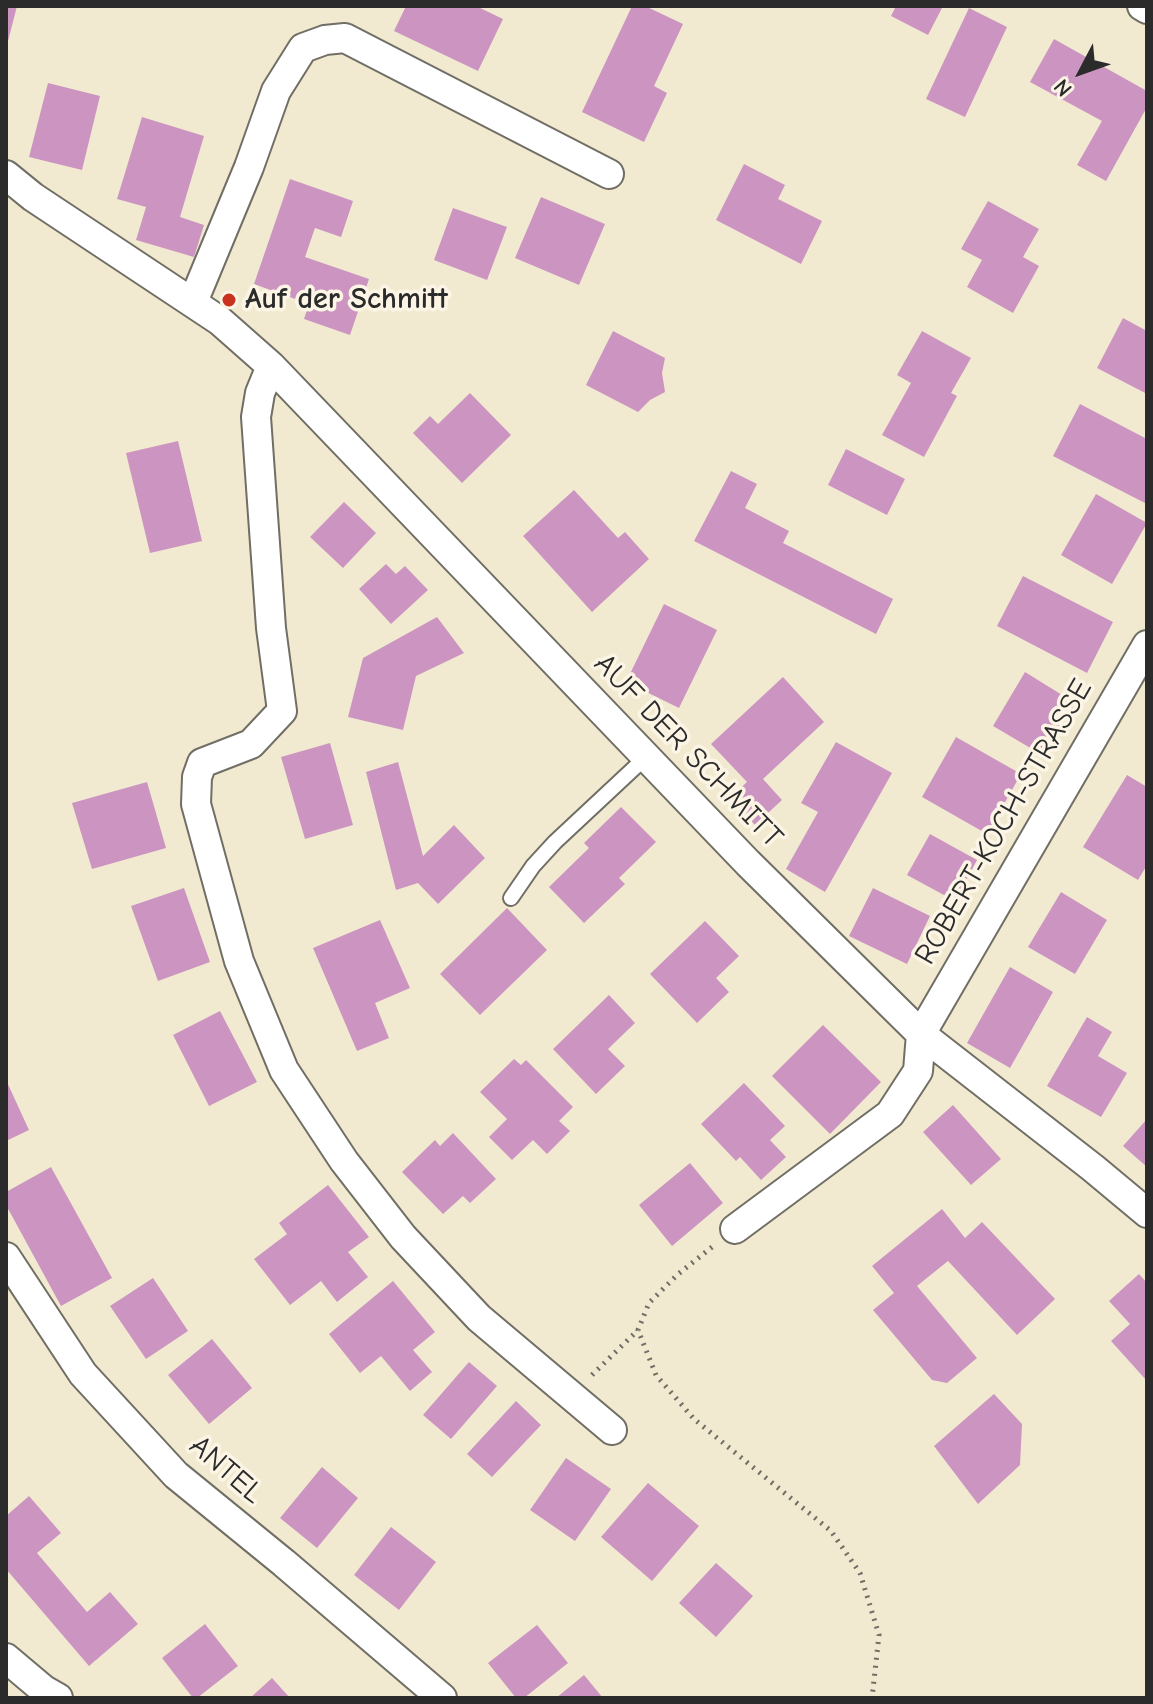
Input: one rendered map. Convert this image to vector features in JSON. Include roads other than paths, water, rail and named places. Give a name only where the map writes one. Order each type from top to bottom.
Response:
[{"type":"street","points":[[1142,6],[1147,9]]},
{"type":"street","points":[[193,302],[249,167],[276,91],[303,48],[325,40],[345,38],[609,174]]},
{"type":"street","name":"AUF DER SCHMITT","points":[[6,175],[33,197],[220,321],[271,366],[748,863],[921,1034],[1147,1213]]},
{"type":"street","points":[[271,366],[260,393],[256,417],[271,628],[282,711],[251,744],[202,763],[197,777],[196,804],[239,961],[284,1070],[344,1161],[403,1237],[479,1318],[612,1430]]},
{"type":"street","name":"ROBERT-KOCH-STRASSE","points":[[921,1034],[1147,645]]},
{"type":"street","points":[[735,1229],[890,1114],[918,1071],[921,1034]]},
{"type":"street","name":"ANTEL","points":[[6,1257],[83,1374],[176,1475],[442,1698]]},
{"type":"street","points":[[6,1658],[58,1698]]},
{"type":"lane","points":[[511,898],[533,866],[555,842],[646,757]]},
{"type":"place","name":"Auf der Schmitt","points":[[229,300]]}]
